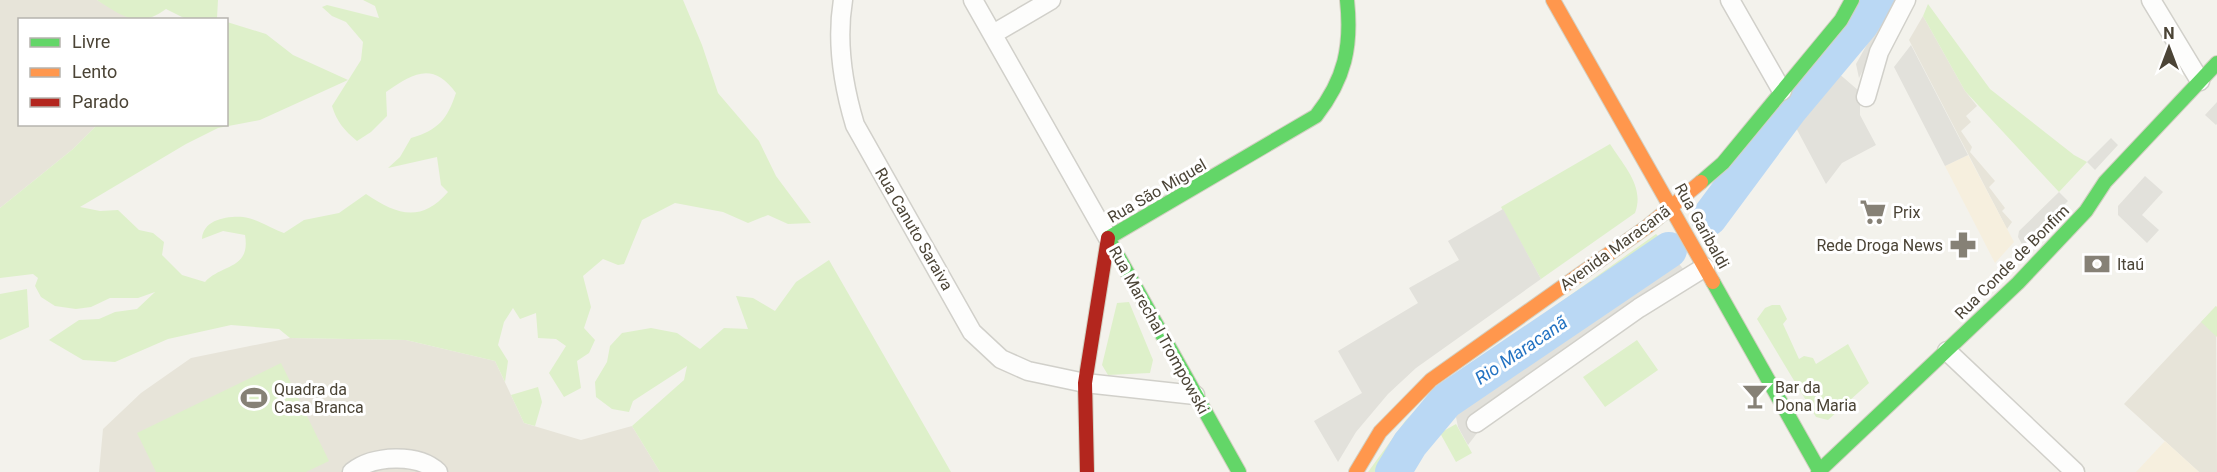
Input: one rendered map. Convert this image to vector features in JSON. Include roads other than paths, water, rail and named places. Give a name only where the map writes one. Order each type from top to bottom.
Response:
[{"type":"street","name":"Rua Canuto Saraiva","points":[[843,0],[841,53],[844,90],[855,125],[972,332],[1001,359],[1028,371],[1085,383],[1195,395]]},
{"type":"street","name":"Rua Marechal Trompowski","points":[[973,0],[1239,472]]},
{"type":"street","points":[[993,34],[1051,0]]},
{"type":"street","name":"Rua São Miguel","points":[[1087,472],[1085,383],[1108,238],[1316,116],[1333,96],[1345,72],[1351,44],[1347,0]]},
{"type":"street","name":"Rua Garibaldi","points":[[1553,0],[1695,248],[1818,471]]},
{"type":"street","points":[[1730,0],[1782,91]]},
{"type":"street","name":"Avenida Maracanã","points":[[1356,472],[1380,432],[1431,380],[1671,208],[1723,163],[1841,20],[1852,0]]},
{"type":"street","points":[[1866,97],[1879,52],[1906,0]]},
{"type":"street","points":[[2151,0],[2200,81]]},
{"type":"street","name":"Rua Conde de Bonfim","points":[[1818,471],[1947,351],[2086,211],[2105,182],[2217,63]]},
{"type":"street","points":[[1476,423],[1639,308],[1705,267]]},
{"type":"street","points":[[1947,351],[2075,472]]},
{"type":"street","points":[[352,472],[363,463],[379,459],[429,463],[438,472]]},
{"type":"waterway","name":"Rio Maracanã","points":[[1709,218],[1789,110],[1861,24],[1876,0]]},
{"type":"waterway","name":"Rio Maracanã","points":[[1393,472],[1410,444],[1446,401],[1669,250]]},
{"type":"place","name":"Prix","points":[[1873,212]]},
{"type":"place","name":"Rede Droga News","points":[[1963,245]]},
{"type":"place","name":"Itaú","points":[[2097,264]]},
{"type":"place","name":"Bar da Dona Maria","points":[[1755,396]]},
{"type":"place","name":"Quadra da Casa Branca","points":[[254,398]]}]
